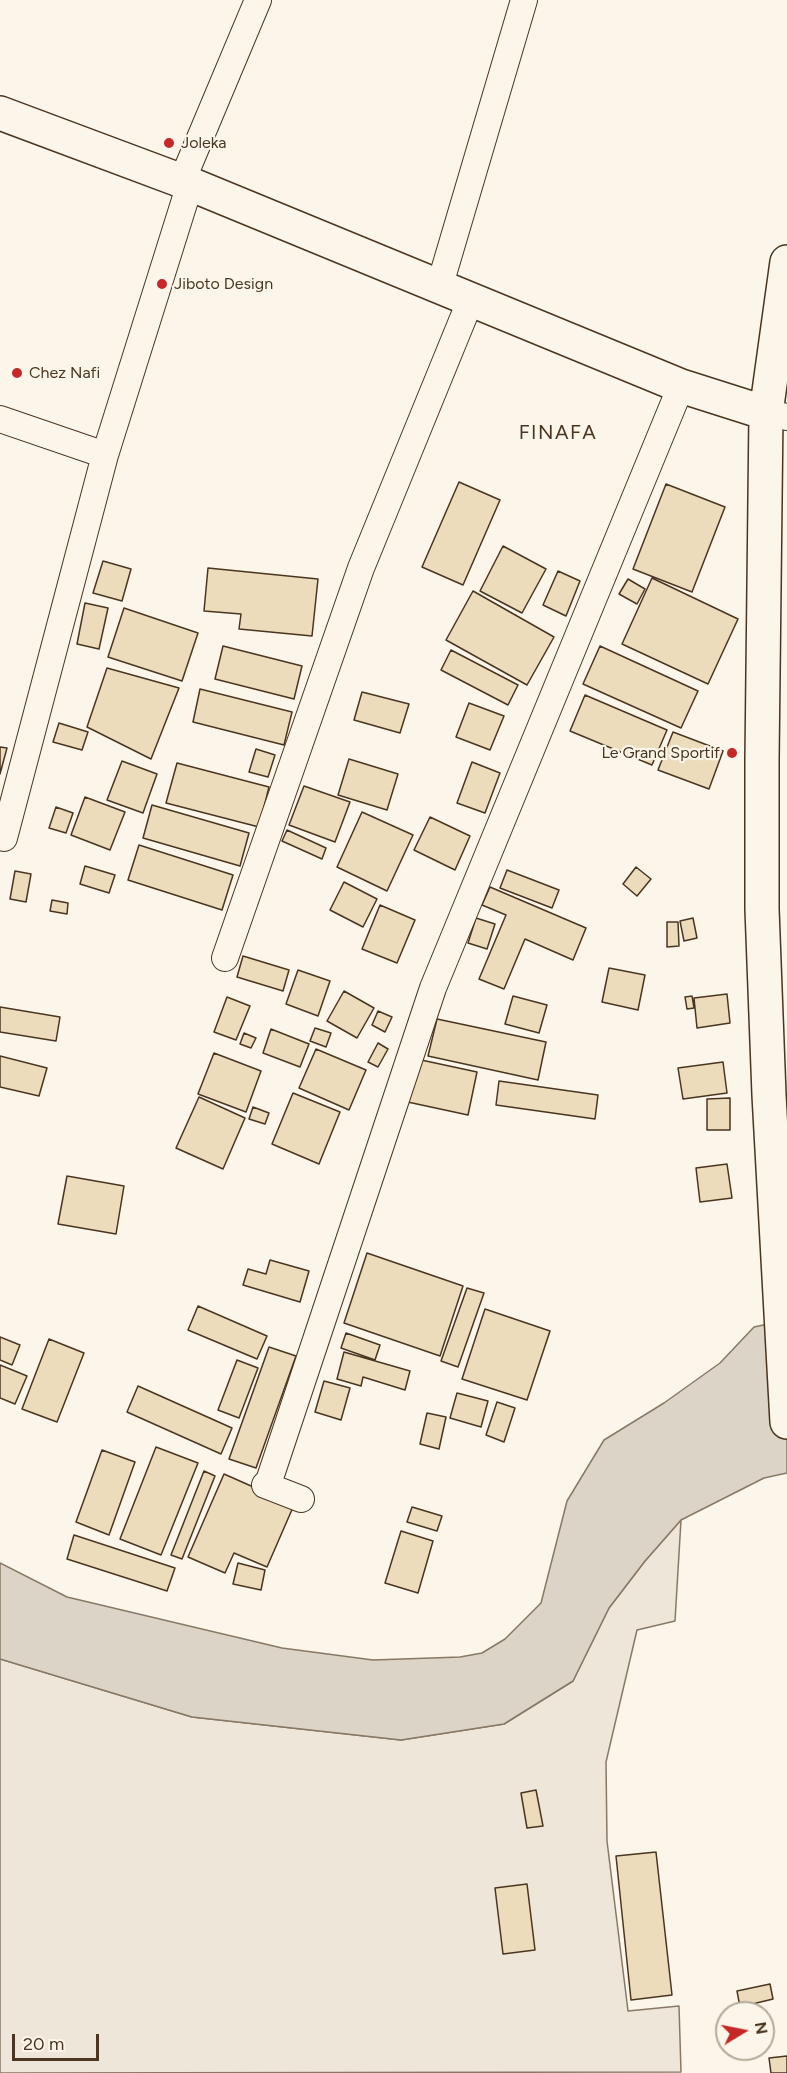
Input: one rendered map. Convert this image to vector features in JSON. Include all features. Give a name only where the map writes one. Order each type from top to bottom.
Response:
[{"type":"street","points":[[4,838],[105,455],[186,182],[258,0]]},
{"type":"street","points":[[439,288],[524,0]]},
{"type":"street","points":[[0,113],[186,182],[681,386],[777,415]]},
{"type":"street","points":[[787,262],[777,415],[762,759],[762,909],[769,1095],[787,1422]]},
{"type":"street","points":[[225,958],[361,568],[471,299]]},
{"type":"street","points":[[301,1499],[266,1485],[433,988],[681,386]]},
{"type":"street","points":[[0,419],[105,455]]},
{"type":"shaded area","points":[[787,1320],[787,1473],[764,1478],[681,1520],[645,1561],[609,1608],[573,1681],[504,1724],[401,1740],[192,1717],[0,1659],[0,1563],[67,1597],[282,1648],[373,1660],[460,1657],[482,1653],[505,1639],[541,1603],[567,1501],[604,1440],[664,1403],[720,1363],[754,1327]]},
{"type":"shaded area","points":[[681,1520],[675,1621],[637,1630],[606,1762],[607,1841],[628,2011],[679,2006],[681,2072],[0,2073],[0,1659],[192,1717],[401,1740],[504,1724],[573,1681],[609,1608],[645,1561]]},
{"type":"building","points":[[459,482],[500,500],[463,585],[422,567]]},
{"type":"building","points":[[666,484],[725,507],[692,592],[633,569]]},
{"type":"building","points":[[503,546],[546,569],[522,613],[480,591]]},
{"type":"building","points":[[103,561],[131,569],[122,601],[93,593]]},
{"type":"building","points":[[208,568],[318,579],[312,636],[239,629],[241,614],[204,611]]},
{"type":"building","points":[[558,571],[580,581],[566,616],[543,605]]},
{"type":"building","points":[[652,578],[738,619],[708,684],[622,644]]},
{"type":"building","points":[[628,579],[645,589],[637,604],[619,594]]},
{"type":"building","points":[[473,591],[554,637],[527,685],[446,640]]},
{"type":"building","points":[[85,603],[108,608],[99,649],[77,644]]},
{"type":"building","points":[[124,608],[198,633],[182,681],[108,657]]},
{"type":"building","points":[[223,646],[302,666],[294,699],[215,679]]},
{"type":"building","points":[[600,646],[698,691],[681,728],[583,684]]},
{"type":"building","points":[[451,650],[518,685],[508,705],[441,670]]},
{"type":"building","points":[[107,668],[179,688],[151,759],[87,727]]},
{"type":"building","points":[[200,689],[292,712],[284,745],[193,722]]},
{"type":"building","points":[[362,692],[409,704],[400,733],[354,720]]},
{"type":"building","points":[[585,695],[667,730],[652,765],[570,731]]},
{"type":"building","points":[[469,703],[504,716],[490,750],[456,737]]},
{"type":"building","points":[[59,723],[88,732],[82,750],[53,742]]},
{"type":"building","points":[[673,732],[723,751],[709,789],[658,770]]},
{"type":"building","points":[[0,747],[7,748],[0,774]]},
{"type":"building","points":[[256,749],[275,755],[268,777],[249,772]]},
{"type":"building","points":[[349,759],[398,774],[387,810],[338,795]]},
{"type":"building","points":[[122,761],[157,774],[143,813],[107,800]]},
{"type":"building","points":[[472,762],[500,773],[485,813],[457,803]]},
{"type":"building","points":[[177,763],[269,787],[259,827],[166,803]]},
{"type":"building","points":[[304,786],[350,802],[335,842],[289,825]]},
{"type":"building","points":[[85,797],[125,812],[110,850],[71,835]]},
{"type":"building","points":[[152,805],[249,833],[240,866],[143,838]]},
{"type":"building","points":[[56,807],[73,813],[66,833],[49,828]]},
{"type":"building","points":[[362,812],[413,835],[387,891],[337,867]]},
{"type":"building","points":[[430,817],[470,836],[455,870],[414,850]]},
{"type":"building","points":[[287,830],[326,848],[322,859],[282,841]]},
{"type":"building","points":[[139,845],[233,875],[222,910],[128,880]]},
{"type":"building","points":[[85,866],[115,875],[109,893],[80,884]]},
{"type":"building","points":[[636,867],[651,879],[637,896],[623,884]]},
{"type":"building","points":[[507,870],[559,890],[552,908],[500,888]]},
{"type":"building","points":[[15,871],[31,874],[26,902],[10,899]]},
{"type":"building","points":[[344,882],[377,899],[363,927],[330,910]]},
{"type":"building","points":[[490,887],[586,928],[573,960],[525,939],[504,989],[479,979],[506,915],[482,905]]},
{"type":"building","points":[[52,900],[68,903],[67,914],[50,911]]},
{"type":"building","points":[[380,905],[415,920],[397,963],[362,949]]},
{"type":"building","points":[[476,918],[495,924],[487,949],[468,943]]},
{"type":"building","points":[[693,918],[697,938],[684,941],[680,921]]},
{"type":"building","points":[[667,922],[678,922],[679,946],[667,947]]},
{"type":"building","points":[[243,956],[289,970],[283,991],[237,977]]},
{"type":"building","points":[[609,968],[645,975],[638,1010],[602,1002]]},
{"type":"building","points":[[298,970],[330,981],[318,1016],[286,1004]]},
{"type":"building","points":[[344,991],[374,1008],[357,1038],[327,1021]]},
{"type":"building","points":[[727,994],[730,1023],[697,1028],[694,998]]},
{"type":"building","points":[[513,996],[547,1005],[539,1033],[505,1024]]},
{"type":"building","points":[[692,996],[694,1008],[687,1009],[685,997]]},
{"type":"building","points":[[227,997],[250,1006],[236,1040],[214,1032]]},
{"type":"building","points":[[0,1007],[60,1017],[56,1041],[0,1032]]},
{"type":"building","points":[[378,1011],[392,1017],[385,1032],[372,1025]]},
{"type":"building","points":[[437,1019],[546,1042],[538,1080],[428,1056]]},
{"type":"building","points":[[315,1028],[331,1033],[326,1047],[310,1041]]},
{"type":"building","points":[[271,1029],[309,1044],[300,1067],[263,1053]]},
{"type":"building","points":[[244,1033],[256,1038],[251,1048],[240,1044]]},
{"type":"building","points":[[378,1043],[388,1049],[378,1067],[368,1062]]},
{"type":"building","points":[[316,1049],[366,1070],[349,1110],[299,1088]]},
{"type":"building","points":[[214,1053],[261,1071],[246,1112],[198,1094]]},
{"type":"building","points":[[0,1056],[47,1068],[39,1096],[0,1087]]},
{"type":"building","points":[[412,1058],[477,1072],[468,1115],[403,1101]]},
{"type":"building","points":[[723,1062],[727,1093],[683,1099],[678,1068]]},
{"type":"building","points":[[499,1081],[598,1095],[595,1119],[496,1105]]},
{"type":"building","points":[[293,1093],[340,1112],[319,1164],[272,1144]]},
{"type":"building","points":[[199,1097],[245,1118],[223,1169],[176,1148]]},
{"type":"building","points":[[730,1098],[730,1130],[707,1130],[707,1099]]},
{"type":"building","points":[[253,1107],[269,1113],[265,1124],[249,1119]]},
{"type":"building","points":[[727,1164],[732,1198],[700,1202],[696,1168]]},
{"type":"building","points":[[67,1176],[124,1186],[116,1234],[58,1224]]},
{"type":"building","points":[[367,1253],[463,1286],[440,1356],[344,1323]]},
{"type":"building","points":[[270,1260],[309,1271],[300,1302],[243,1285],[248,1269],[266,1274]]},
{"type":"building","points":[[467,1288],[484,1293],[458,1367],[441,1361]]},
{"type":"building","points":[[198,1306],[267,1336],[257,1359],[188,1330]]},
{"type":"building","points":[[485,1309],[550,1331],[527,1400],[462,1379]]},
{"type":"building","points":[[346,1333],[380,1345],[375,1360],[341,1348]]},
{"type":"building","points":[[0,1337],[20,1345],[12,1365],[0,1360]]},
{"type":"building","points":[[49,1339],[84,1353],[57,1422],[22,1409]]},
{"type":"building","points":[[269,1347],[296,1356],[256,1468],[229,1459]]},
{"type":"building","points":[[344,1352],[410,1371],[405,1390],[363,1377],[361,1386],[337,1379]]},
{"type":"building","points":[[237,1360],[258,1368],[239,1418],[218,1410]]},
{"type":"building","points":[[0,1365],[27,1376],[15,1404],[0,1398]]},
{"type":"building","points":[[324,1381],[350,1388],[341,1420],[315,1412]]},
{"type":"building","points":[[138,1386],[232,1428],[221,1454],[127,1412]]},
{"type":"building","points":[[457,1393],[488,1401],[481,1427],[450,1418]]},
{"type":"building","points":[[497,1402],[515,1408],[504,1442],[486,1435]]},
{"type":"building","points":[[427,1413],[446,1417],[439,1449],[420,1444]]},
{"type":"building","points":[[156,1447],[198,1463],[161,1555],[120,1539]]},
{"type":"building","points":[[102,1450],[135,1462],[109,1535],[76,1522]]},
{"type":"building","points":[[204,1471],[215,1476],[182,1559],[171,1555]]},
{"type":"building","points":[[224,1474],[294,1505],[267,1567],[234,1553],[225,1573],[188,1557]]},
{"type":"building","points":[[412,1507],[442,1516],[437,1531],[407,1522]]},
{"type":"building","points":[[401,1531],[433,1541],[418,1593],[385,1583]]},
{"type":"building","points":[[74,1535],[175,1568],[167,1591],[67,1559]]},
{"type":"building","points":[[238,1563],[265,1570],[261,1590],[233,1584]]},
{"type":"building","points":[[536,1790],[543,1826],[527,1828],[521,1793]]},
{"type":"building","points":[[656,1852],[672,1995],[631,2000],[616,1856]]},
{"type":"building","points":[[527,1884],[535,1950],[503,1954],[495,1888]]},
{"type":"building","points":[[770,1984],[773,1999],[739,2001],[737,1991]]},
{"type":"building","points":[[787,2056],[787,2073],[771,2073],[769,2061],[775,2061],[775,2057]]},
{"type":"place","name":"Joleka","points":[[169,143]]},
{"type":"place","name":"Jiboto Design","points":[[162,284]]},
{"type":"place","name":"Chez Nafi","points":[[17,373]]},
{"type":"place","name":"Le Grand Sportif","points":[[732,753]]},
{"type":"district","name":"FINAFA","points":[[558,433]]}]
